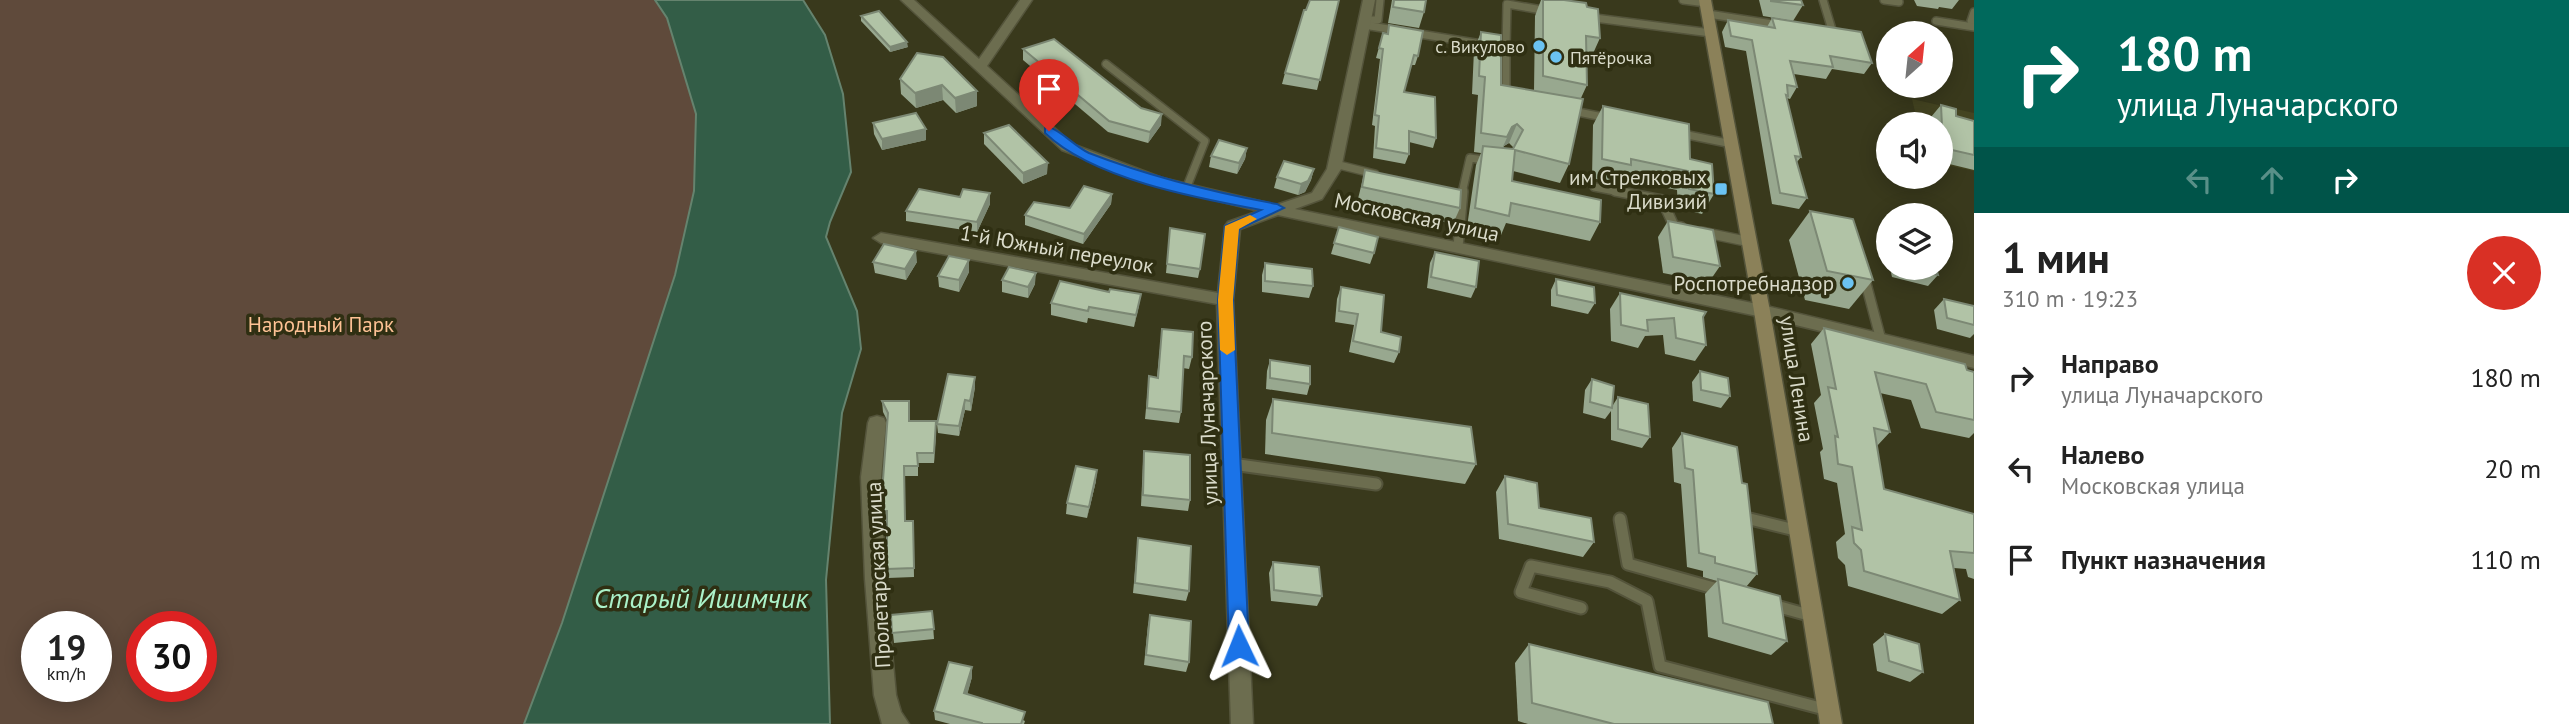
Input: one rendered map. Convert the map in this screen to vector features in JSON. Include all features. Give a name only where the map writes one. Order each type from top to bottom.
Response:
[{"type":"street","name":"Московская улица","points":[[907,0],[1066,147],[1095,161],[1186,189],[1762,311],[1974,362]]},
{"type":"street","points":[[980,66],[1026,0]]},
{"type":"street","name":"улица Луначарского","points":[[1242,724],[1226,300],[1233,226],[1277,208],[1317,196],[1327,183],[1335,164],[1368,0]]},
{"type":"street","name":"улица Ленина","points":[[1706,6],[1762,311],[1830,717]]},
{"type":"street","name":"1-й Южный переулок","points":[[881,238],[1226,300]]},
{"type":"street","name":"Пролетарская улица","points":[[877,423],[871,477],[874,579],[885,695],[891,718],[898,724]]},
{"type":"lane","points":[[1364,22],[1378,20],[1380,0]]},
{"type":"lane","points":[[1682,0],[1795,27]]},
{"type":"lane","points":[[1820,31],[1833,33],[1823,0]]},
{"type":"lane","points":[[1884,0],[1899,2]]},
{"type":"lane","points":[[1519,99],[1506,97],[1505,2],[1554,12]]},
{"type":"lane","points":[[1587,9],[1590,18]]},
{"type":"lane","points":[[1974,12],[1970,21],[1974,26]]},
{"type":"lane","points":[[1578,16],[1711,33]]},
{"type":"lane","points":[[1364,22],[1506,48]]},
{"type":"lane","points":[[1953,23],[1974,26]]},
{"type":"lane","points":[[1106,64],[1205,141],[1186,189]]},
{"type":"lane","points":[[1559,108],[1612,119]]},
{"type":"lane","points":[[1665,130],[1732,144]]},
{"type":"lane","points":[[1458,247],[1460,203],[1470,158],[1503,162]]},
{"type":"lane","points":[[1335,164],[1384,176]]},
{"type":"lane","points":[[1594,187],[1661,200],[1674,226],[1749,242]]},
{"type":"lane","points":[[1860,263],[1881,340]]},
{"type":"lane","points":[[1232,464],[1376,484]]},
{"type":"lane","points":[[1620,519],[1628,564],[1733,594]]},
{"type":"lane","points":[[1750,519],[1799,531]]},
{"type":"lane","points":[[1581,608],[1521,592],[1531,566],[1610,582],[1647,601],[1660,666],[1830,717]]},
{"type":"lane","points":[[1760,601],[1813,616]]},
{"type":"shaded area","points":[[1912,99],[1974,113],[1974,171],[1953,167],[1953,112],[1915,112]]},
{"type":"green space","name":"Народный Парк","points":[[0,0],[655,0],[667,18],[696,114],[694,191],[675,275],[562,623],[524,724],[0,724]]},
{"type":"water","name":"Старый Ишимчик","points":[[655,0],[803,0],[825,35],[843,94],[851,172],[826,237],[857,311],[861,349],[842,413],[826,580],[830,724],[524,724],[562,623],[675,275],[694,191],[696,114],[667,18]]},
{"type":"building","points":[[1310,0],[1339,0],[1320,80],[1285,73],[1304,10]]},
{"type":"building","points":[[1394,0],[1426,0],[1424,12],[1393,7]]},
{"type":"building","points":[[1543,0],[1586,3],[1587,7],[1598,9],[1600,38],[1586,36],[1587,85],[1543,76]]},
{"type":"building","points":[[1801,0],[1803,5],[1771,1]]},
{"type":"building","points":[[879,11],[907,42],[890,47],[861,16]]},
{"type":"building","points":[[1772,18],[1861,32],[1872,63],[1830,56],[1833,67],[1790,61],[1797,87],[1787,85],[1788,96],[1786,95],[1801,157],[1795,156],[1807,198],[1780,193],[1752,40],[1731,36],[1728,20],[1775,28]]},
{"type":"building","points":[[1389,25],[1423,31],[1418,56],[1414,55],[1404,92],[1435,97],[1436,138],[1409,131],[1409,154],[1376,148],[1379,116],[1375,115],[1383,49],[1379,48],[1383,33],[1388,34]]},
{"type":"building","points":[[1481,32],[1501,35],[1501,85],[1583,99],[1569,164],[1515,150],[1512,181],[1601,200],[1600,222],[1511,203],[1509,216],[1475,208],[1483,146],[1513,149],[1523,130],[1517,124],[1512,127],[1507,137],[1481,133],[1485,77],[1479,76]]},
{"type":"building","points":[[1054,39],[1141,108],[1162,114],[1150,132],[1109,121],[1023,49]]},
{"type":"building","points":[[917,53],[943,57],[977,91],[955,98],[942,85],[915,93],[900,79]]},
{"type":"building","points":[[1941,105],[1956,109],[1956,116],[1974,121],[1974,155],[1953,150],[1953,112],[1941,112]]},
{"type":"building","points":[[1603,106],[1689,124],[1690,159],[1712,164],[1714,194],[1689,189],[1688,171],[1631,159],[1631,165],[1602,159]]},
{"type":"building","points":[[916,113],[926,129],[882,139],[873,123]]},
{"type":"building","points":[[1009,125],[1048,163],[1023,173],[984,133]]},
{"type":"building","points":[[1219,140],[1247,148],[1239,163],[1211,156]]},
{"type":"building","points":[[1284,161],[1314,169],[1308,181],[1301,184],[1277,177]]},
{"type":"building","points":[[1365,170],[1461,190],[1460,208],[1362,187]]},
{"type":"building","points":[[1084,186],[1112,194],[1084,234],[1025,215],[1034,202],[1070,208]]},
{"type":"building","points":[[919,189],[960,197],[963,189],[990,193],[977,222],[906,211]]},
{"type":"building","points":[[1810,211],[1853,219],[1873,280],[1827,271]]},
{"type":"building","points":[[1668,221],[1713,230],[1720,266],[1673,257]]},
{"type":"building","points":[[1339,227],[1378,237],[1374,253],[1334,243]]},
{"type":"building","points":[[1170,228],[1205,234],[1200,269],[1167,264]]},
{"type":"building","points":[[884,244],[916,251],[905,269],[873,262]]},
{"type":"building","points":[[1435,252],[1479,261],[1476,287],[1431,277]]},
{"type":"building","points":[[949,256],[969,260],[959,280],[938,276]]},
{"type":"building","points":[[1265,263],[1312,269],[1313,286],[1265,281]]},
{"type":"building","points":[[1009,267],[1036,273],[1028,287],[1002,280]]},
{"type":"building","points":[[1556,279],[1594,287],[1595,303],[1557,295]]},
{"type":"building","points":[[1060,281],[1109,292],[1110,289],[1141,294],[1136,315],[1089,307],[1088,311],[1051,303]]},
{"type":"building","points":[[1341,287],[1384,295],[1381,332],[1401,337],[1399,352],[1353,341],[1358,314],[1339,311]]},
{"type":"building","points":[[1620,293],[1706,312],[1703,317],[1706,345],[1676,338],[1674,318],[1647,320],[1648,331],[1621,325]]},
{"type":"building","points":[[1944,299],[1974,306],[1974,325],[1947,318]]},
{"type":"building","points":[[1824,328],[1965,364],[1967,370],[1974,372],[1974,420],[1936,412],[1926,384],[1875,372],[1890,432],[1874,428],[1884,489],[1974,514],[1974,553],[1950,551],[1960,600],[1864,571],[1861,550],[1854,543],[1852,527],[1862,530],[1852,467],[1838,464],[1835,436],[1838,437],[1828,387],[1836,389]]},
{"type":"building","points":[[1162,329],[1193,332],[1192,357],[1184,356],[1181,412],[1147,408],[1149,376],[1158,378]]},
{"type":"building","points":[[1270,360],[1310,366],[1310,384],[1270,378]]},
{"type":"building","points":[[1700,371],[1728,378],[1730,396],[1701,390]]},
{"type":"building","points":[[948,374],[975,377],[970,401],[965,400],[959,426],[937,424]]},
{"type":"building","points":[[1592,379],[1614,386],[1612,408],[1590,402]]},
{"type":"building","points":[[1618,397],[1648,404],[1650,437],[1618,429]]},
{"type":"building","points":[[1273,399],[1471,427],[1476,464],[1272,433]]},
{"type":"building","points":[[882,401],[909,401],[909,421],[936,421],[934,453],[917,453],[918,466],[904,466],[905,521],[913,521],[914,568],[887,569],[887,511],[884,511],[883,480],[888,413]]},
{"type":"building","points":[[1682,433],[1737,447],[1742,483],[1747,484],[1757,574],[1715,563],[1715,557],[1699,553],[1693,470],[1685,468]]},
{"type":"building","points":[[1144,451],[1190,455],[1190,500],[1143,495]]},
{"type":"building","points":[[1076,466],[1097,470],[1089,507],[1067,503]]},
{"type":"building","points":[[1505,476],[1537,483],[1539,508],[1591,518],[1594,542],[1508,524]]},
{"type":"building","points":[[1138,538],[1191,546],[1189,591],[1135,583]]},
{"type":"building","points":[[1273,562],[1319,567],[1322,596],[1274,590]]},
{"type":"building","points":[[1718,579],[1780,596],[1787,641],[1723,623]]},
{"type":"building","points":[[932,611],[934,629],[892,633],[891,615]]},
{"type":"building","points":[[1150,615],[1191,621],[1189,662],[1146,655]]},
{"type":"building","points":[[1885,634],[1919,644],[1923,672],[1889,661]]},
{"type":"building","points":[[1529,644],[1768,702],[1773,724],[1614,724],[1532,703]]},
{"type":"building","points":[[949,662],[972,667],[964,693],[1025,712],[1021,724],[982,724],[934,711]]},
{"type":"slow traffic","points":[[1227,350],[1226,300],[1233,226],[1250,219]]},
{"type":"place","name":"с. Викулово","points":[[1539,46]]},
{"type":"place","name":"Пятёрочка","points":[[1556,57]]},
{"type":"place","name":"им Стрелковых Дивизий","points":[[1721,189]]},
{"type":"place","name":"Роспотребнадзор","points":[[1848,283]]},
{"type":"route","points":[[1049,131],[1066,147],[1095,161],[1138,176],[1213,197],[1277,208],[1233,226],[1226,300],[1239,646]]}]
